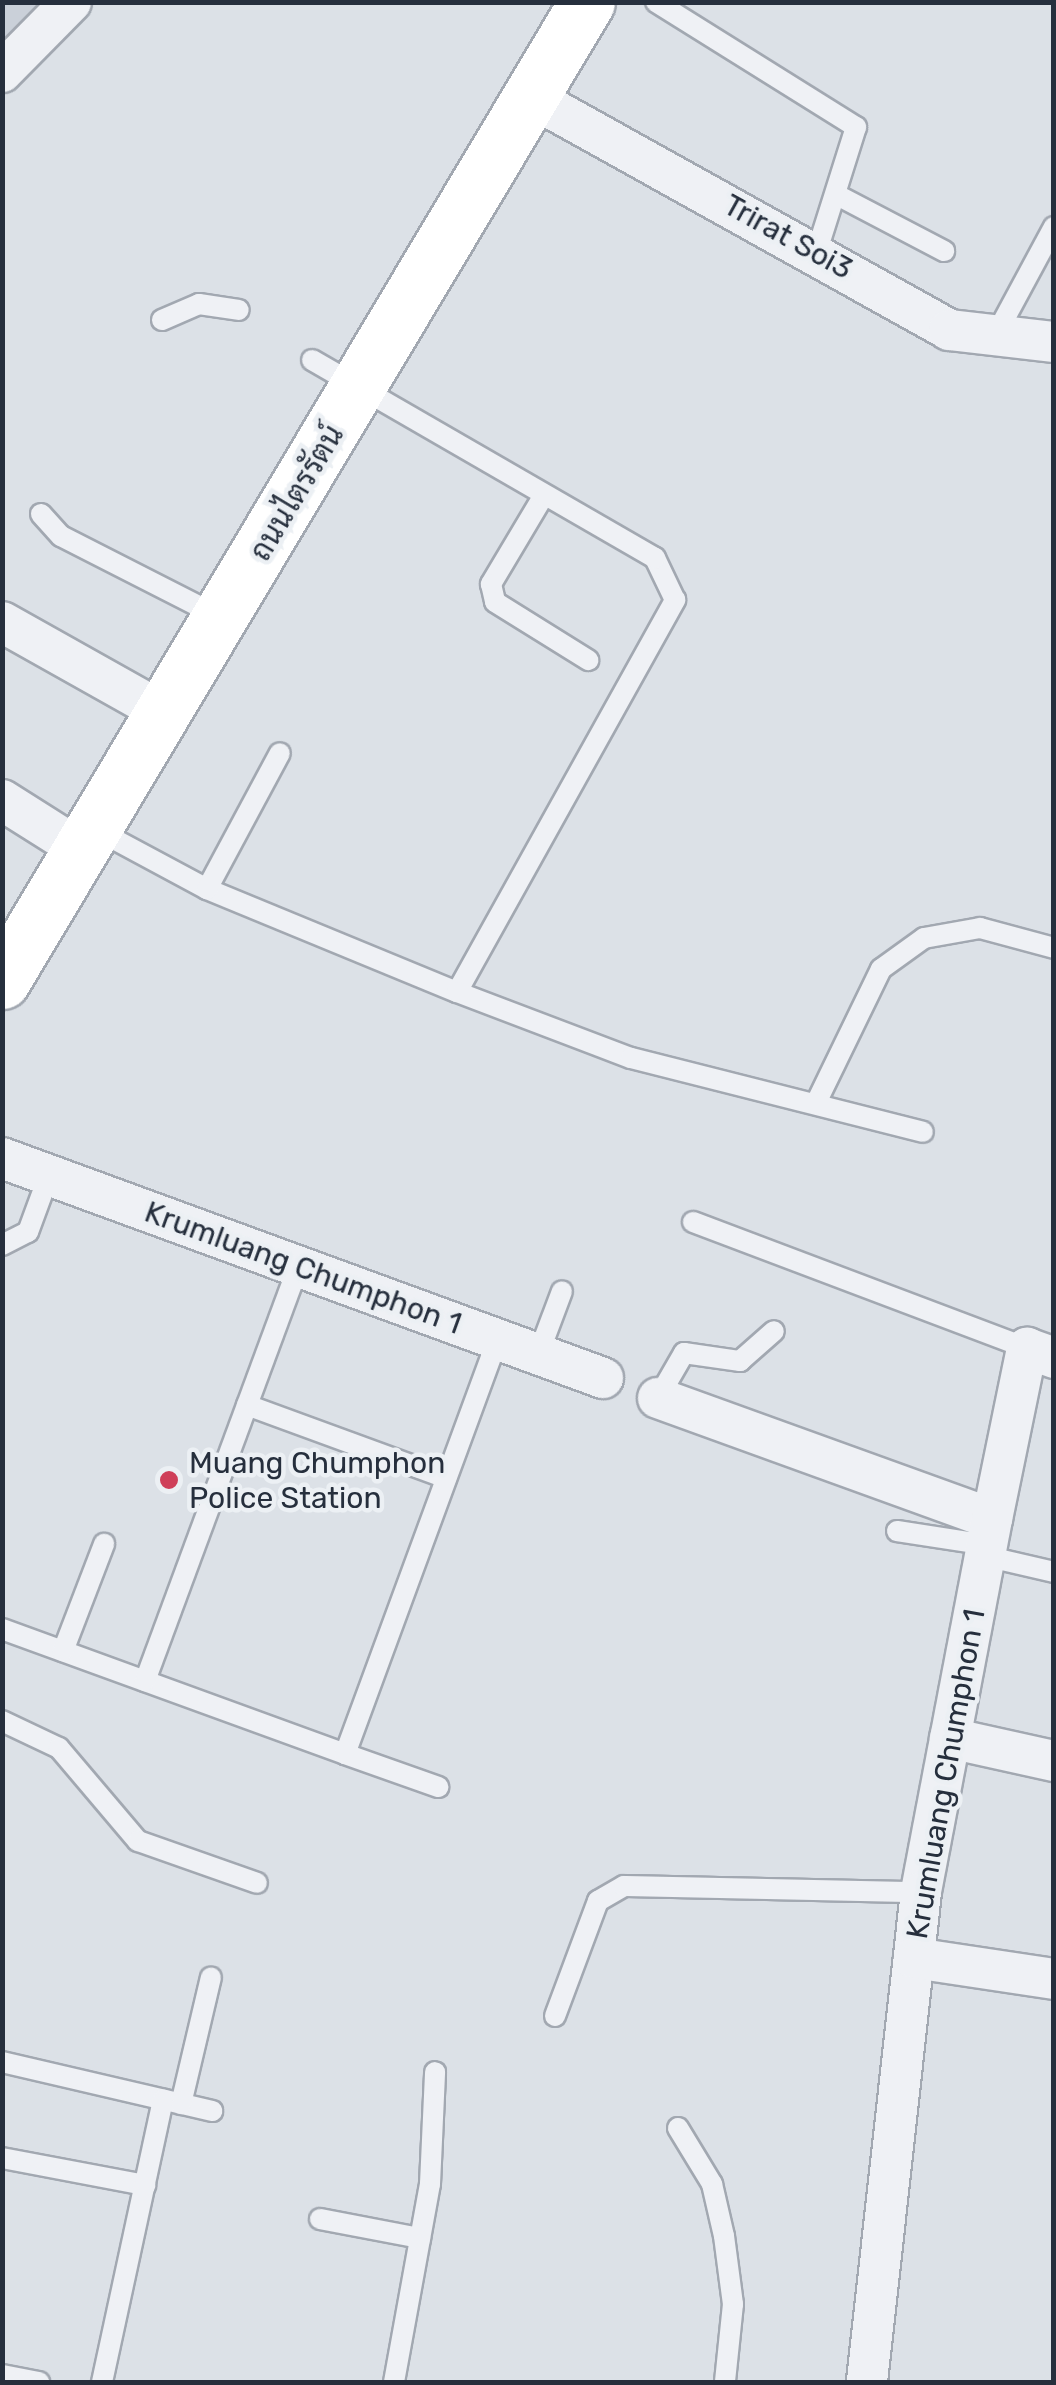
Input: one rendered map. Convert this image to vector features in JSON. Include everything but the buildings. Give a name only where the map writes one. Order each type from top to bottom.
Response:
[{"type":"main road","name":"ถนนไตรรัตน์","points":[[2,981],[166,714],[587,2]]},
{"type":"street","points":[[2,72],[72,2]]},
{"type":"street","name":"Trirat Soi3","points":[[531,98],[817,251],[949,330],[999,329],[1054,342]]},
{"type":"street","points":[[2,622],[166,714]]},
{"type":"street","points":[[2,800],[88,839]]},
{"type":"street","name":"Krumluang Chumphon 1","points":[[2,1158],[603,1378]]},
{"type":"street","name":"Krumluang Chumphon 1","points":[[867,2382],[921,1892],[988,1540],[1040,1353]]},
{"type":"street","points":[[658,1398],[988,1540]]},
{"type":"street","points":[[950,1738],[1054,1761]]},
{"type":"street","points":[[914,1958],[1054,1979]]},
{"type":"lane","points":[[656,2],[856,126],[817,251]]},
{"type":"lane","points":[[837,195],[944,252]]},
{"type":"lane","points":[[999,329],[1054,227]]},
{"type":"lane","points":[[162,320],[200,304],[240,310]]},
{"type":"lane","points":[[312,360],[358,391],[656,558],[675,600],[456,992]]},
{"type":"lane","points":[[544,494],[491,584],[495,602],[588,660]]},
{"type":"lane","points":[[41,514],[61,536],[222,619]]},
{"type":"lane","points":[[207,889],[280,752]]},
{"type":"lane","points":[[88,839],[456,992],[631,1058],[922,1132]]},
{"type":"lane","points":[[816,1103],[881,969],[924,938],[980,928],[1054,948]]},
{"type":"lane","points":[[2,1245],[28,1232],[50,1175]]},
{"type":"lane","points":[[693,1222],[1040,1353]]},
{"type":"lane","points":[[145,1680],[298,1267]]},
{"type":"lane","points":[[538,1355],[562,1291]]},
{"type":"lane","points":[[658,1398],[684,1353],[740,1361],[774,1331]]},
{"type":"lane","points":[[345,1754],[497,1340]]},
{"type":"lane","points":[[247,1405],[446,1478]]},
{"type":"lane","points":[[897,1531],[988,1540],[1054,1572]]},
{"type":"lane","points":[[63,1651],[104,1544]]},
{"type":"lane","points":[[2,1629],[438,1787]]},
{"type":"lane","points":[[2,1721],[59,1748],[138,1841],[257,1883]]},
{"type":"lane","points":[[556,2016],[598,1901],[624,1886],[921,1892]]},
{"type":"lane","points":[[102,2382],[145,2185],[211,1977]]},
{"type":"lane","points":[[2,2062],[212,2111]]},
{"type":"lane","points":[[394,2382],[420,2238],[436,2072]]},
{"type":"lane","points":[[678,2128],[712,2184],[724,2236],[732,2304],[725,2382]]},
{"type":"lane","points":[[2,2158],[145,2185]]},
{"type":"lane","points":[[320,2219],[420,2238]]},
{"type":"lane","points":[[2,2375],[39,2382]]},
{"type":"shaded area","points":[[3,3],[92,3],[3,91]]},
{"type":"place","name":"Muang Chumphon Police Station","points":[[169,1480]]}]
